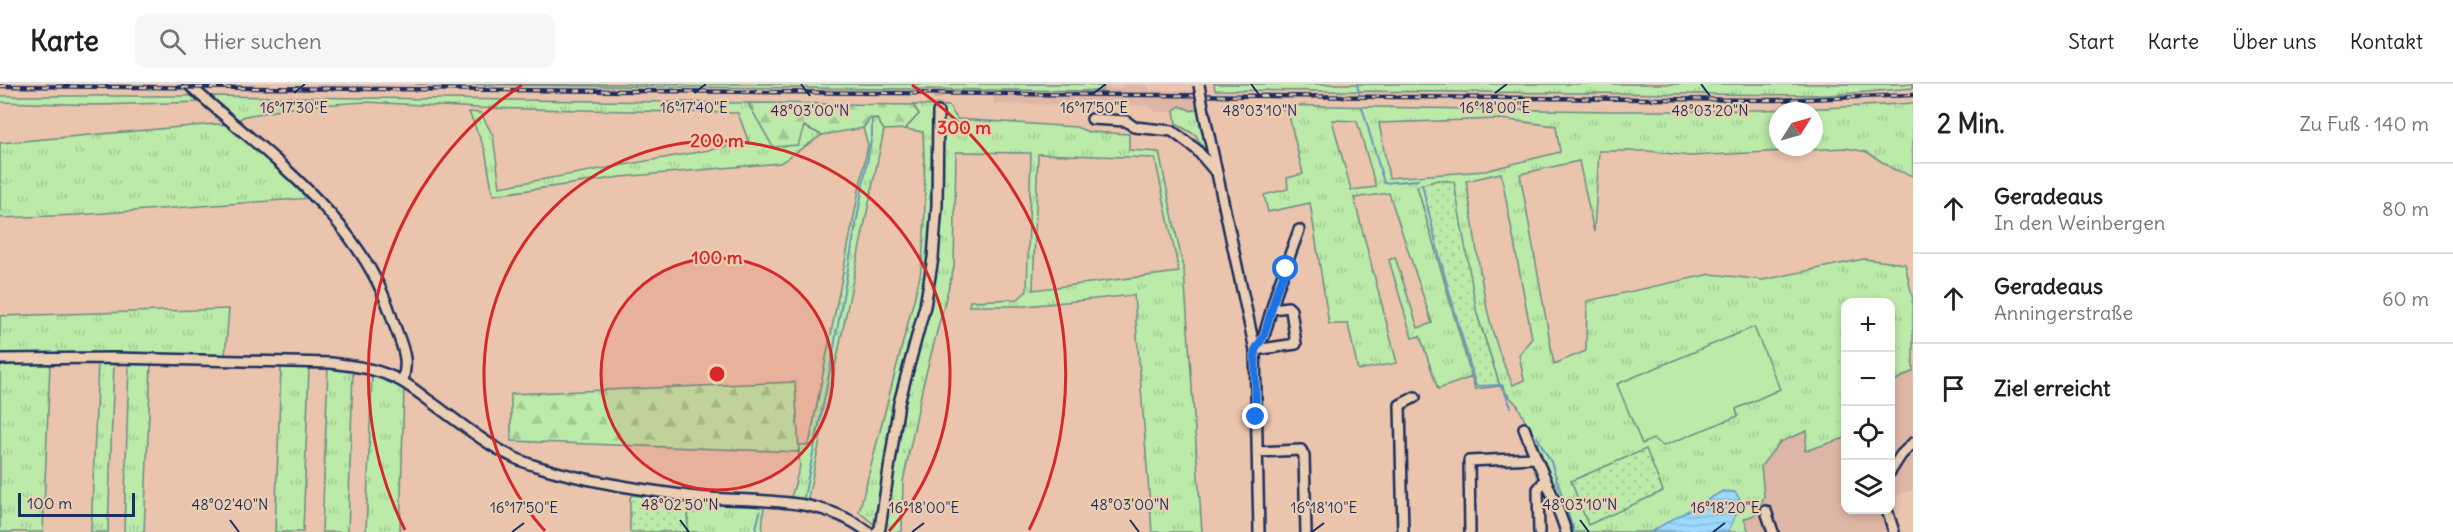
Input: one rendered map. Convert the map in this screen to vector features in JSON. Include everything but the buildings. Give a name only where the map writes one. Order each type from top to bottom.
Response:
[{"type":"street","points":[[188,84],[294,176],[356,247],[381,288],[392,316],[405,359],[403,382]]},
{"type":"street","points":[[1199,85],[1255,350],[1259,532]]},
{"type":"street","points":[[877,532],[880,528],[900,403],[925,306],[933,258],[937,205],[938,112]]},
{"type":"street","points":[[1092,119],[1126,121],[1134,127],[1172,131],[1196,149],[1216,172]]},
{"type":"street","points":[[1255,350],[1264,336],[1277,290],[1299,230]]},
{"type":"street","points":[[1255,350],[1296,344],[1291,310],[1288,307],[1273,309]]},
{"type":"street","points":[[0,359],[114,358],[331,363],[357,366],[382,372],[403,382],[466,428],[533,466],[689,496],[774,501],[812,506],[837,514],[868,532]]},
{"type":"street","points":[[1403,532],[1400,405],[1415,397]]},
{"type":"street","points":[[1524,428],[1535,458],[1556,500],[1566,532]]},
{"type":"street","points":[[1895,464],[1913,443]]},
{"type":"street","points":[[1257,452],[1301,450],[1304,456],[1306,532]]},
{"type":"street","points":[[1470,532],[1469,461],[1535,458]]},
{"type":"street","points":[[1539,532],[1538,489],[1545,480]]},
{"type":"street","points":[[1766,511],[1773,532]]},
{"type":"street","points":[[1888,514],[1894,532]]},
{"type":"shaded area","points":[[1125,84],[1148,86],[1149,90],[1196,91],[1199,108],[1192,111],[1180,106],[1171,112],[1156,112],[1147,105],[994,104],[994,89],[1102,91],[1103,87],[1118,89]]},
{"type":"shaded area","points":[[1913,371],[1913,490],[1899,494],[1895,504],[1895,406],[1895,381]]},
{"type":"shaded area","points":[[1807,430],[1806,451],[1841,439],[1841,514],[1895,514],[1895,510],[1902,532],[1749,532],[1744,519],[1758,513],[1764,496],[1761,466],[1780,442]]},
{"type":"green space","points":[[415,84],[1088,84],[1103,87],[1102,91]]},
{"type":"green space","points":[[1214,84],[1913,84],[1913,88],[1829,95],[1215,90]]},
{"type":"green space","points":[[0,96],[198,96],[202,102],[98,105],[0,102]]},
{"type":"green space","points":[[209,96],[748,103],[773,146],[803,126],[822,135],[780,163],[621,177],[493,195],[485,150],[469,112],[481,113],[493,136],[500,187],[749,143],[738,113],[478,108],[365,102],[302,106],[245,116],[236,121]]},
{"type":"green space","points":[[748,103],[913,105],[919,114],[905,129],[884,130],[877,119],[870,118],[863,128],[822,135],[804,126],[798,145],[773,147]]},
{"type":"green space","points":[[1913,103],[1913,176],[1893,169],[1867,152],[1846,148],[1823,149],[1823,108]]},
{"type":"green space","points":[[913,105],[949,106],[957,119],[1076,127],[1089,132],[1129,134],[1129,150],[1159,152],[1184,271],[1202,532],[1152,532],[1134,295],[1026,306],[969,306],[970,301],[1018,299],[1027,291],[1031,153],[956,152],[954,267],[923,385],[903,482],[902,532],[884,532],[859,512],[920,276],[925,222],[923,132],[905,129],[919,114]],"holes":[[[1038,154],[1155,158],[1179,272],[1033,290]]]},
{"type":"green space","points":[[1270,105],[1592,111],[1769,110],[1769,152],[1690,156],[1648,151],[1599,151],[1594,232],[1579,161],[1520,174],[1554,364],[1586,351],[1587,301],[1711,274],[1763,280],[1864,259],[1905,264],[1913,300],[1913,371],[1895,381],[1895,298],[1841,298],[1841,439],[1805,451],[1807,431],[1780,442],[1761,466],[1764,496],[1758,513],[1744,519],[1749,532],[1569,532],[1556,492],[1531,441],[1518,406],[1500,386],[1477,314],[1417,186],[1472,377],[1438,389],[1420,336],[1412,338],[1389,260],[1395,257],[1418,328],[1432,323],[1389,193],[1354,198],[1397,363],[1358,370],[1348,324],[1329,324],[1310,203],[1268,212],[1264,195],[1288,189],[1287,178],[1303,174],[1288,111]],"holes":[[[1500,119],[1556,126],[1560,152],[1485,171],[1389,178],[1379,123]],[[1332,120],[1357,121],[1376,187],[1351,190]],[[1501,173],[1532,338],[1519,355],[1524,380],[1513,385],[1502,361],[1487,311],[1466,181]]]},
{"type":"green space","points":[[1180,106],[1192,111],[1199,108],[1208,159],[1196,135],[1176,124],[1174,110]]},
{"type":"green space","points":[[870,118],[877,119],[884,130],[807,503],[790,501],[800,466],[798,445],[809,445],[868,145],[863,128]]},
{"type":"green space","points":[[215,124],[227,125],[311,198],[77,215],[0,218],[0,143]]},
{"type":"green space","points":[[1438,180],[1454,182],[1477,314],[1500,386],[1475,389],[1417,186]]},
{"type":"green space","points":[[229,309],[225,357],[0,355],[0,316]]},
{"type":"green space","points":[[1754,327],[1780,389],[1736,409],[1738,416],[1663,446],[1653,439],[1642,444],[1617,384]]},
{"type":"green space","points":[[0,362],[50,362],[43,532],[0,532]]},
{"type":"green space","points":[[98,362],[114,362],[108,532],[91,532]]},
{"type":"green space","points":[[129,363],[151,363],[144,532],[124,532]]},
{"type":"green space","points":[[281,367],[309,367],[303,532],[275,532]]},
{"type":"green space","points":[[328,367],[353,369],[348,532],[322,532]]},
{"type":"green space","points":[[372,374],[404,387],[400,532],[366,532]]},
{"type":"green space","points":[[795,382],[799,452],[511,441],[511,394]]},
{"type":"green space","points":[[1646,449],[1663,491],[1588,525],[1571,481]]},
{"type":"green space","points":[[632,495],[689,502],[687,532],[630,532],[630,498]]},
{"type":"green space","points":[[689,502],[764,506],[762,532],[687,532]]},
{"type":"water","points":[[1723,491],[1735,492],[1742,502],[1728,532],[1650,532]]},
{"type":"waterway","points":[[1357,84],[1359,93]]},
{"type":"waterway","points":[[1362,107],[1384,183],[1418,180]]},
{"type":"waterway","points":[[804,497],[827,386],[872,135],[872,119]]},
{"type":"waterway","points":[[1422,184],[1440,259],[1476,386],[1502,385],[1511,407]]},
{"type":"waterway","points":[[1537,437],[1551,462],[1574,532]]},
{"type":"waterway","points":[[755,532],[760,512]]},
{"type":"tunnel","points":[[938,84],[938,112]]},
{"type":"railway","points":[[0,86],[1776,100],[1913,95]]},
{"type":"route","points":[[1256,417],[1255,350],[1264,336],[1277,290],[1286,269]]}]
